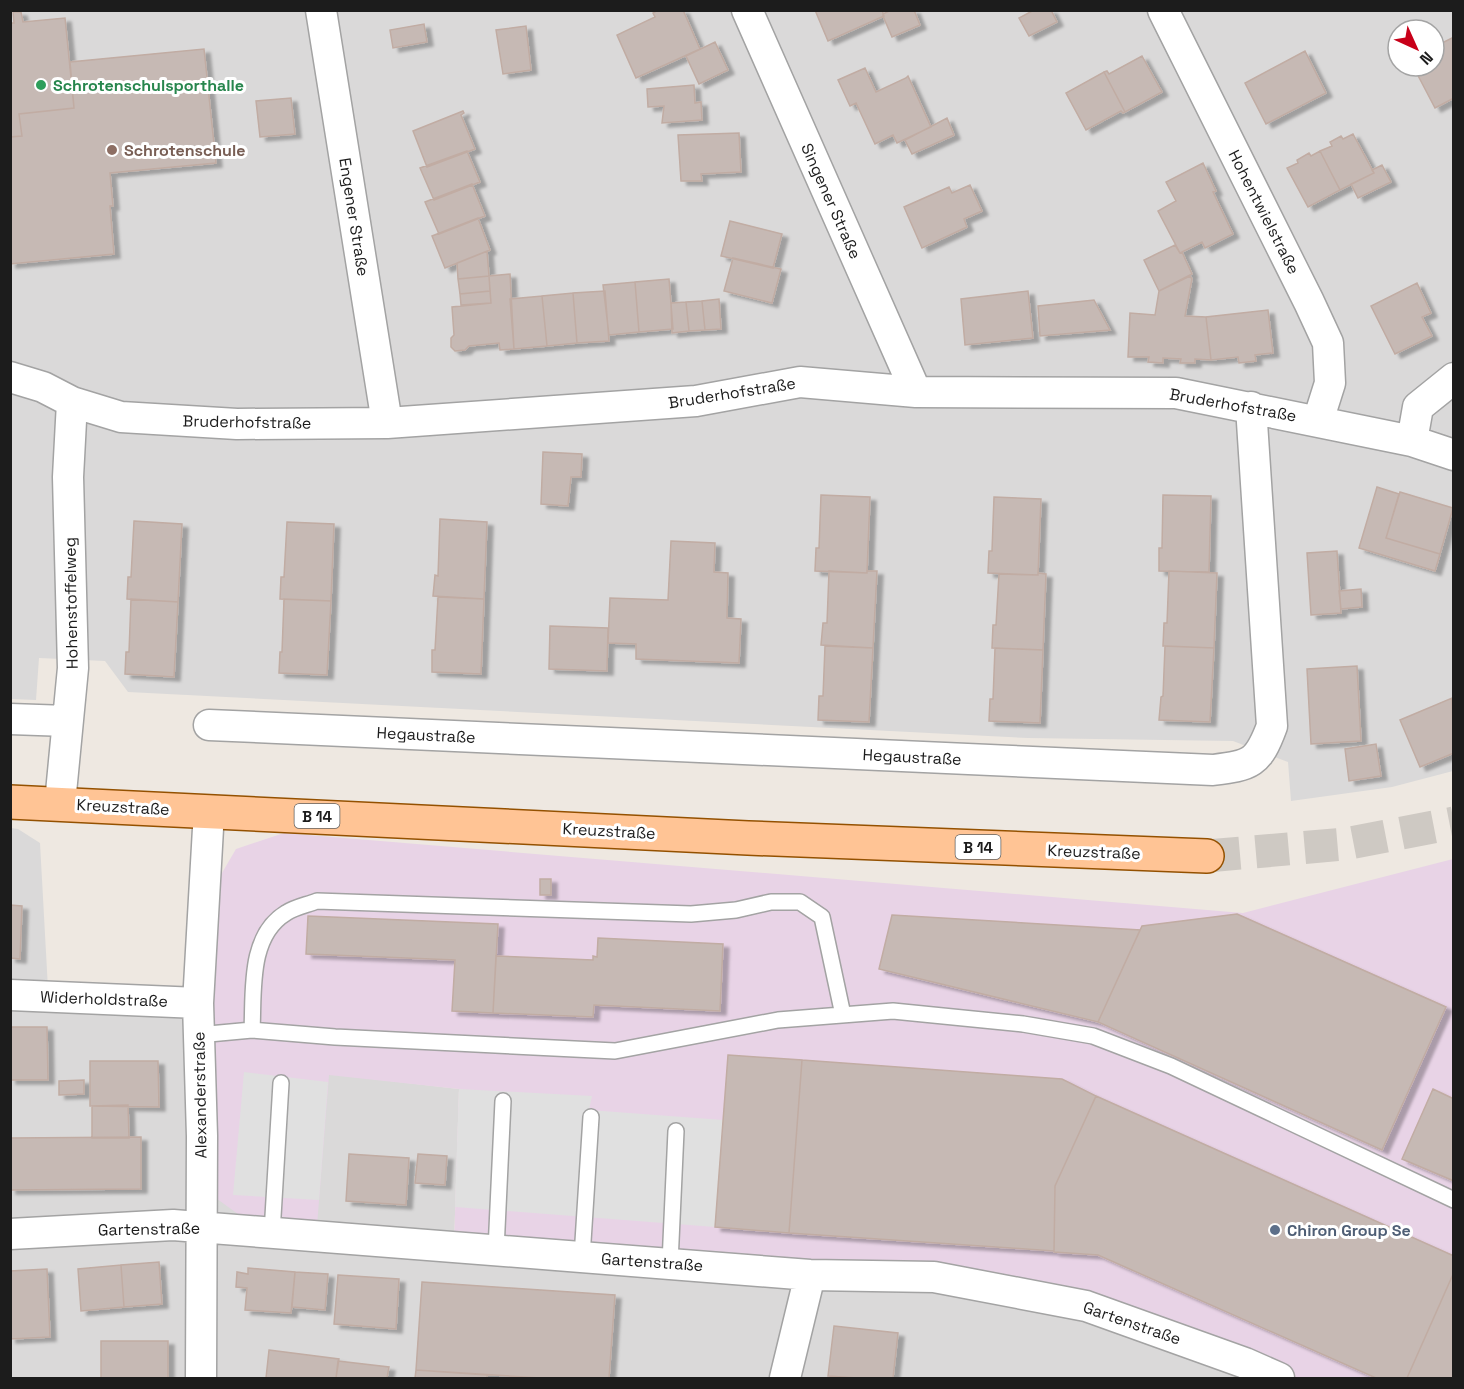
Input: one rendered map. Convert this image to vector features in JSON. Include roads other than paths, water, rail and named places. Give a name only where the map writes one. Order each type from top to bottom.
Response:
[{"type":"main road","name":"Kreuzstraße","points":[[10,802],[748,838],[1207,856]]},
{"type":"street","name":"Engener Straße","points":[[321,10],[387,423]]},
{"type":"street","name":"Singener Straße","points":[[747,10],[916,392]]},
{"type":"street","name":"Hohentwielstraße","points":[[1163,10],[1328,344],[1330,382],[1318,421]]},
{"type":"street","name":"Bruderhofstraße","points":[[10,377],[43,387],[72,402],[121,417],[237,424],[387,423],[696,401],[800,382],[916,392],[1176,393],[1412,441],[1454,455]]},
{"type":"street","points":[[1412,441],[1419,407],[1454,378]]},
{"type":"street","name":"Hohenstoffelweg","points":[[60,803],[73,668],[68,477],[72,402]]},
{"type":"street","name":"Hegaustraße","points":[[209,725],[1201,770],[1244,766],[1263,750],[1272,726],[1251,407]]},
{"type":"street","points":[[10,719],[67,721]]},
{"type":"street","name":"Alexanderstraße","points":[[201,1378],[202,1227],[198,1003],[209,811]]},
{"type":"street","name":"Widerholdstraße","points":[[10,995],[198,1003]]},
{"type":"street","name":"Gartenstraße","points":[[10,1234],[173,1225],[810,1275],[934,1277],[1086,1306],[1245,1363],[1279,1378]]},
{"type":"street","points":[[785,1378],[810,1275]]},
{"type":"lane","points":[[252,1030],[256,960],[267,930],[286,912],[317,901],[691,914],[736,910],[771,902],[800,902],[822,917],[843,1015]]},
{"type":"lane","points":[[198,1035],[252,1030],[335,1037],[615,1051],[778,1020],[893,1011],[1023,1024],[1093,1036],[1171,1066],[1454,1200]]},
{"type":"lane","points":[[272,1233],[281,1083]]},
{"type":"lane","points":[[496,1250],[503,1101]]},
{"type":"lane","points":[[582,1257],[591,1117]]},
{"type":"lane","points":[[670,1263],[676,1131]]},
{"type":"tunnel","points":[[1207,856],[1345,844],[1454,823]]},
{"type":"place","name":"Schrotenschulsporthalle","points":[[41,85]]},
{"type":"place","name":"Schrotenschule","points":[[112,150]]},
{"type":"place","name":"Chiron Group Se","points":[[1275,1230]]}]
